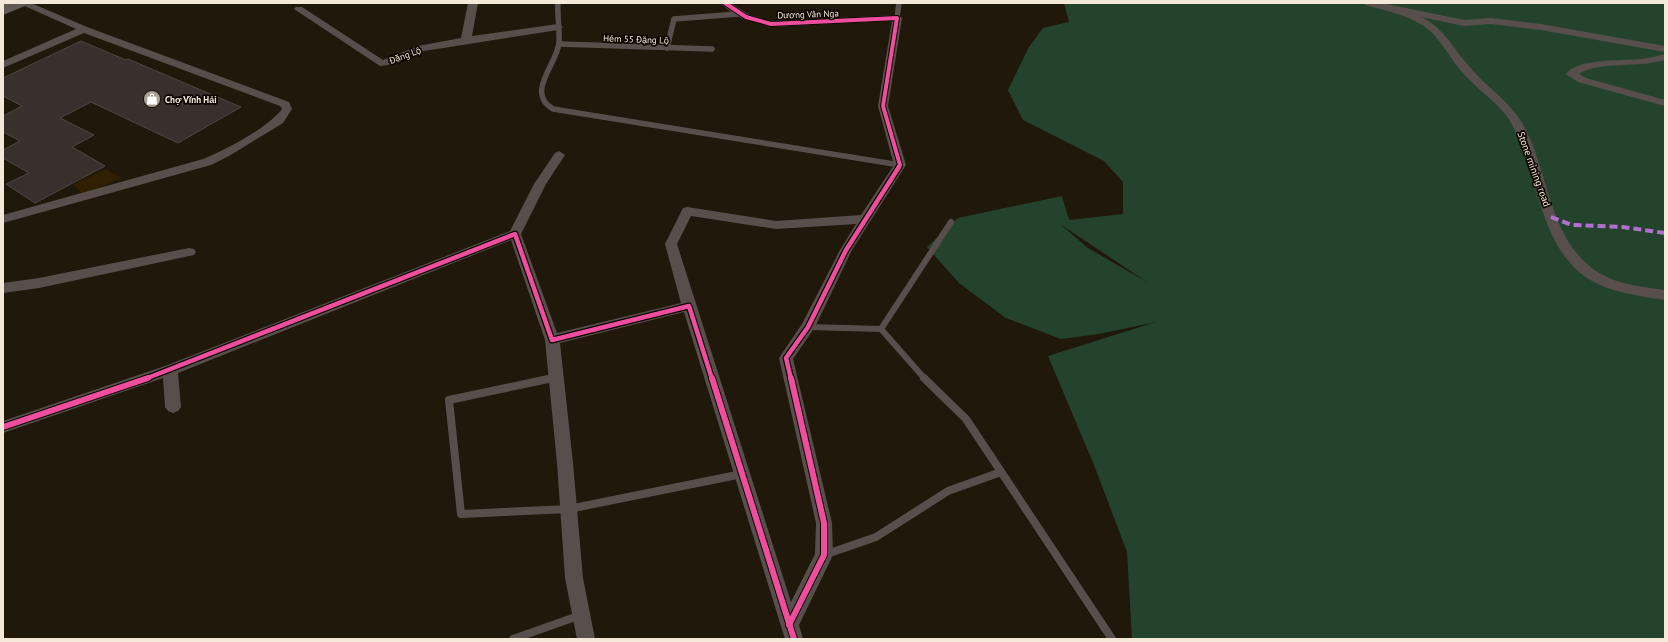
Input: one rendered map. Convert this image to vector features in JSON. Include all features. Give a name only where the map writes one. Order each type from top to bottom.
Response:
[{"type":"main road","points":[[3,10],[20,3]]},
{"type":"street","points":[[3,219],[176,172],[207,162],[225,154],[279,121],[287,109],[285,104],[84,29],[24,3]]},
{"type":"street","points":[[472,3],[466,40],[558,27]]},
{"type":"street","name":"Dương Vân Nga","points":[[725,3],[738,14],[751,20],[783,24],[897,18]]},
{"type":"street","name":"Stone mining road","points":[[1368,3],[1464,23],[1490,21],[1564,30],[1665,49]]},
{"type":"street","name":"Stone mining road","points":[[1388,8],[1428,24],[1466,70],[1503,105],[1516,122],[1525,142],[1558,236],[1570,256],[1580,267],[1595,278],[1616,287],[1640,293],[1665,296]]},
{"type":"street","name":"Đặng Lộ","points":[[300,9],[380,63],[393,60],[422,48],[466,40]]},
{"type":"street","points":[[789,625],[824,555],[824,523],[786,358],[808,327],[846,250],[900,166],[883,106],[897,18]]},
{"type":"street","points":[[3,64],[84,29]]},
{"type":"street","points":[[1665,57],[1644,63],[1609,64],[1580,69],[1571,74],[1582,80],[1665,103]]},
{"type":"street","points":[[3,427],[170,370],[515,234],[540,184],[559,155]]},
{"type":"street","points":[[794,639],[689,306],[671,244],[687,211],[776,225],[865,219]]},
{"type":"street","points":[[515,234],[552,340],[569,509],[574,578],[586,639]]},
{"type":"street","points":[[3,288],[39,283],[189,252]]},
{"type":"street","points":[[552,340],[689,306]]},
{"type":"street","points":[[170,370],[173,407]]},
{"type":"lane","points":[[558,3],[560,44],[542,86],[541,92],[544,103],[553,109],[592,114],[900,166]]},
{"type":"lane","points":[[897,18],[898,3]]},
{"type":"lane","points":[[667,48],[674,19],[738,14]]},
{"type":"lane","name":"Hẻm 55 Đặng Lộ","points":[[560,44],[712,49]]},
{"type":"lane","points":[[881,328],[950,222]]},
{"type":"lane","points":[[808,327],[881,328],[919,373],[966,419],[1112,639]]},
{"type":"lane","points":[[556,377],[449,400],[461,514],[569,509],[742,474]]},
{"type":"lane","points":[[824,555],[876,537],[948,490],[1001,472]]},
{"type":"lane","points":[[513,639],[581,615]]},
{"type":"shaded area","points":[[106,169],[122,178],[84,195],[73,185]]},
{"type":"green space","points":[[1064,3],[1665,3],[1665,639],[1132,639],[1127,552],[1094,465],[1048,356],[1156,322],[1099,334],[1061,339],[1006,318],[959,283],[927,247],[958,218],[1062,196],[1069,220],[1123,214],[1123,182],[1104,161],[1023,120],[1008,90],[1029,47],[1043,28],[1069,22]],"holes":[[[1060,224],[1147,282],[1088,248]]]},
{"type":"building","points":[[81,41],[126,60],[128,59],[241,107],[178,143],[91,102],[60,118],[94,135],[72,147],[105,166],[35,203],[6,184],[29,173],[3,158],[3,150],[20,141],[3,132],[3,116],[22,106],[3,96],[3,78]]},
{"type":"marked path","points":[[1551,217],[1558,221],[1572,225],[1623,227],[1665,233]]},
{"type":"cycle path","points":[[725,3],[730,8],[746,17],[771,24],[897,18],[883,106],[900,165],[846,250],[808,327],[786,358],[824,523],[824,555],[789,625]]},
{"type":"cycle path","points":[[3,427],[170,370],[515,234],[552,340],[689,306],[794,639]]},
{"type":"place","name":"Chợ Vĩnh Hải","points":[[152,99]]}]
